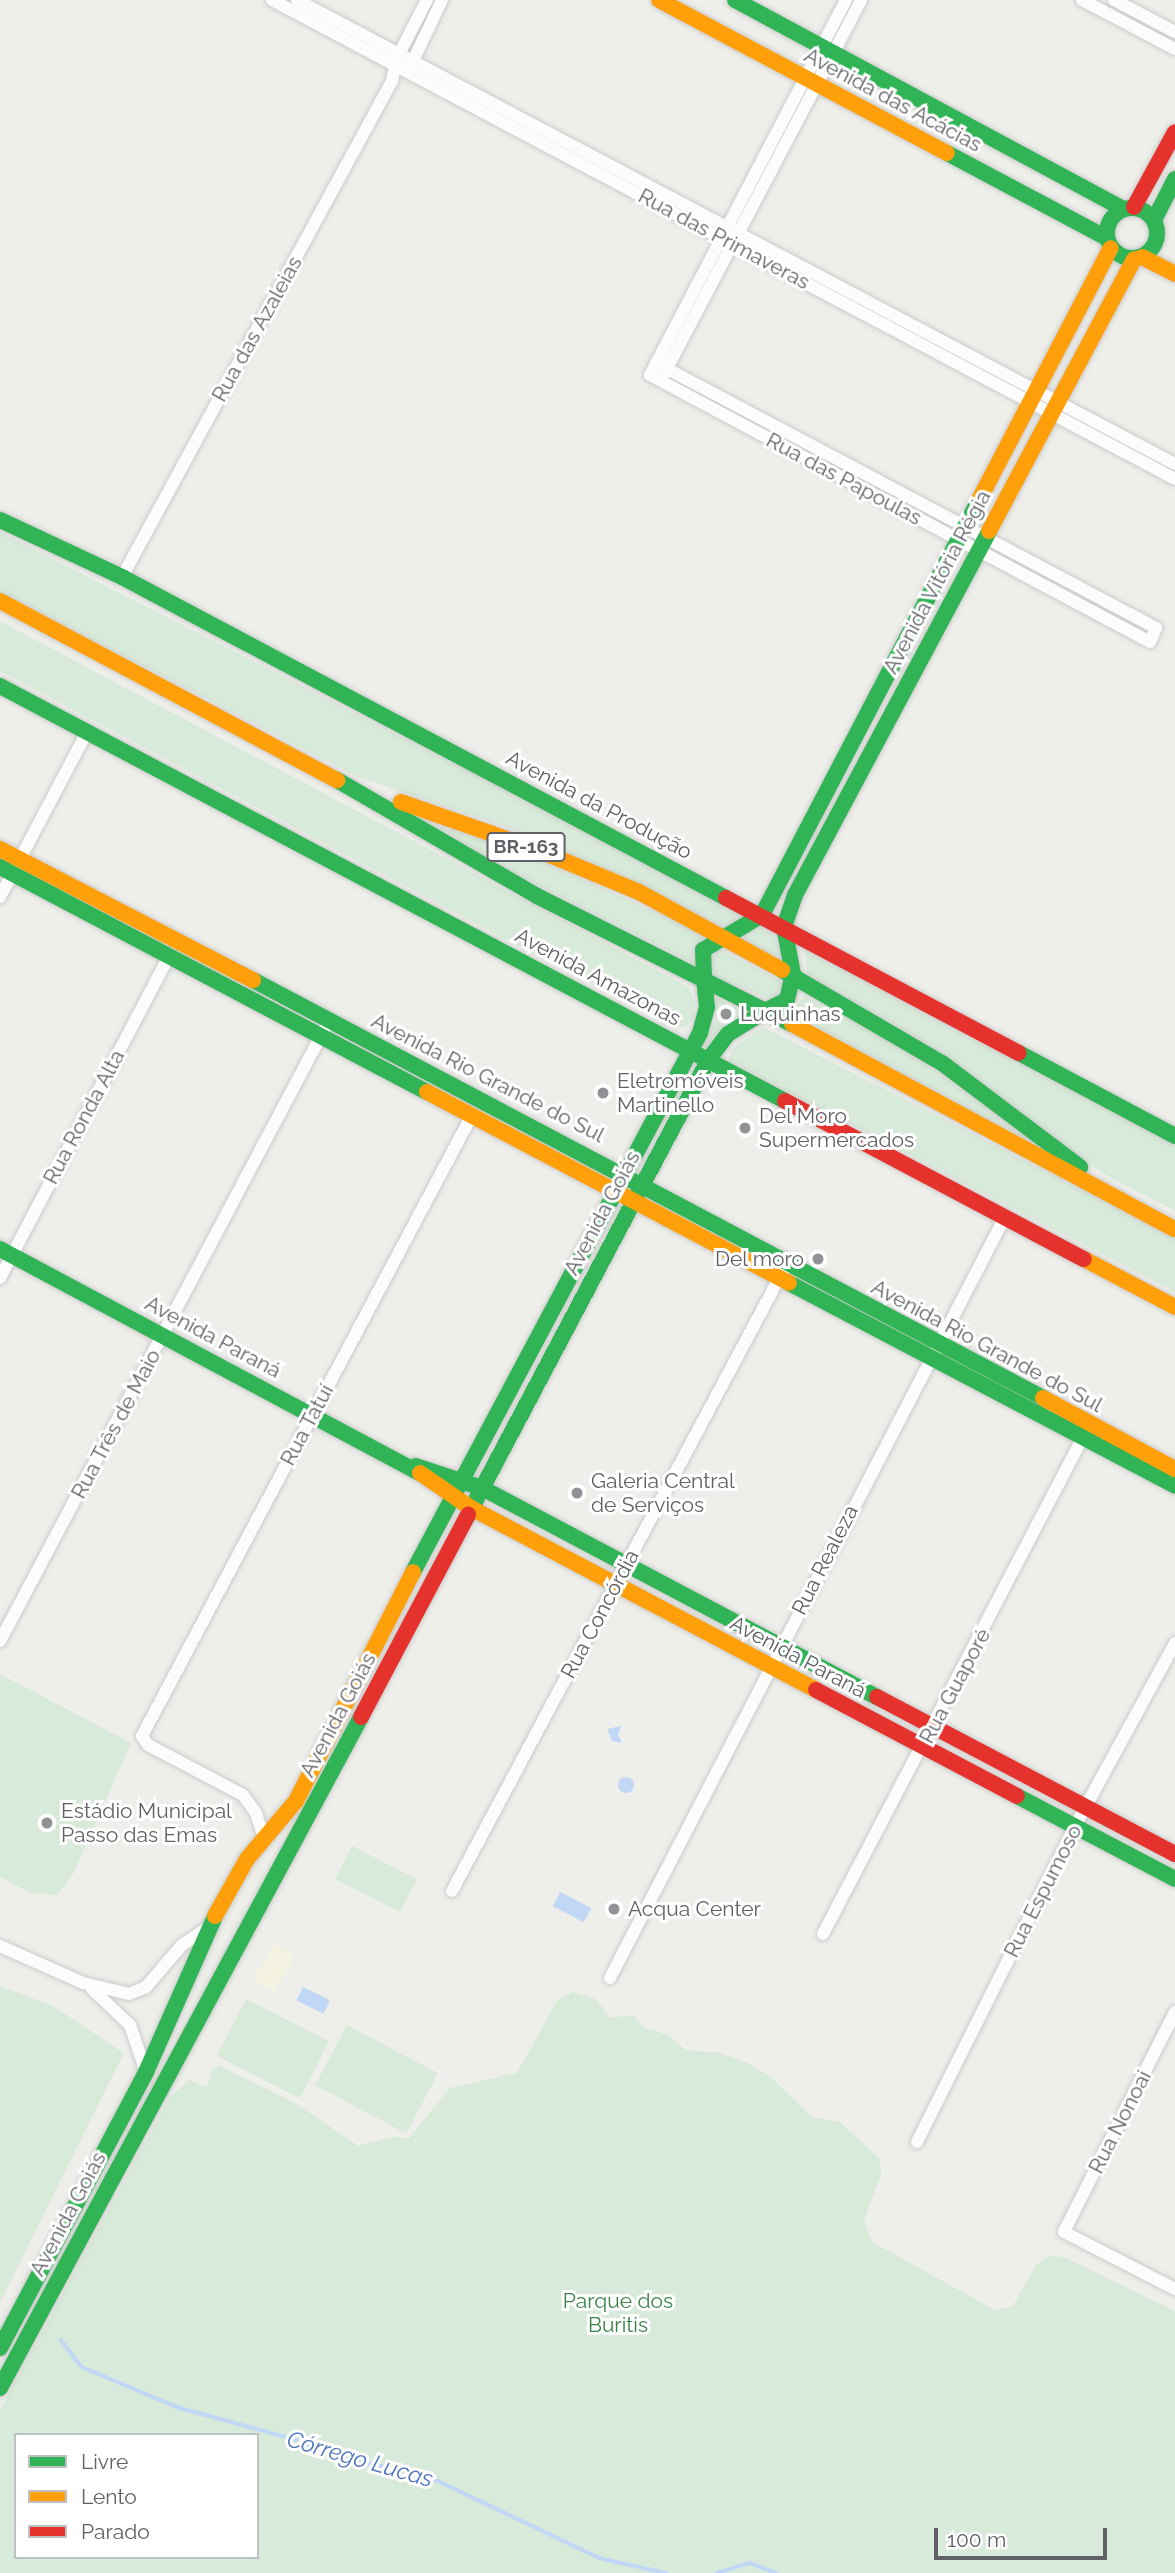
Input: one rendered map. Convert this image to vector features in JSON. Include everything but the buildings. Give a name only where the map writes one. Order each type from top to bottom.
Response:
[{"type":"main road","name":"Avenida das Acácias","points":[[659,0],[812,80],[1109,243]]},
{"type":"main road","name":"Avenida das Acácias","points":[[735,0],[1128,208]]},
{"type":"main road","points":[[1175,132],[1128,208],[1111,219],[1109,243],[1175,274]]},
{"type":"main road","points":[[1138,258],[1154,247],[1156,224],[1175,179]]},
{"type":"main road","points":[[1128,208],[1175,238]]},
{"type":"main road","name":"Avenida Vitória Régia","points":[[762,915],[1032,397],[1109,243]]},
{"type":"main road","name":"Avenida Vitória Régia","points":[[784,927],[795,895],[1052,408],[1138,258]]},
{"type":"main road","name":"Avenida da Produção","points":[[0,520],[122,576],[1175,1136]]},
{"type":"main road","name":"BR-163","points":[[0,601],[322,771],[537,896],[766,1010],[987,1132],[1175,1229]]},
{"type":"main road","name":"Avenida Amazonas","points":[[0,686],[1175,1307]]},
{"type":"main road","name":"BR-163","points":[[322,771],[440,820],[538,850],[639,892],[793,974],[942,1063],[1128,1204]]},
{"type":"main road","name":"Avenida Rio Grande do Sul","points":[[0,849],[11,866],[169,956],[632,1202],[784,1270]]},
{"type":"main road","name":"Avenida Rio Grande do Sul","points":[[11,866],[330,1020],[623,1172],[784,1270],[933,1349],[1175,1469]]},
{"type":"main road","points":[[724,937],[762,915]]},
{"type":"main road","points":[[784,927],[793,974]]},
{"type":"main road","name":"Avenida Goiás","points":[[0,2348],[146,2072],[211,1923],[247,1859],[296,1801],[451,1497],[623,1172],[692,1050],[706,1007],[703,950],[724,937]]},
{"type":"main road","name":"Avenida Goiás","points":[[0,2388],[239,1937],[286,1861],[641,1183],[709,1059],[728,1034],[787,1000],[793,974]]},
{"type":"main road","name":"Avenida Paraná","points":[[6,1252],[407,1464],[451,1497],[471,1508],[1175,1879]]},
{"type":"main road","name":"Avenida Rio Grande do Sul","points":[[933,1349],[1083,1437],[1175,1486]]},
{"type":"main road","name":"Avenida Paraná","points":[[407,1464],[462,1478],[482,1488],[1175,1854]]},
{"type":"main road","points":[[264,1838],[274,1843],[286,1861]]},
{"type":"main road","points":[[211,1923],[239,1937]]},
{"type":"street","name":"Rua das Primaveras","points":[[272,0],[397,59]]},
{"type":"street","name":"Rua das Primaveras","points":[[297,0],[397,59],[1032,397],[1175,479]]},
{"type":"street","name":"Rua das Azaleias","points":[[122,576],[392,80],[397,59],[427,0]]},
{"type":"street","points":[[392,80],[410,66],[442,0]]},
{"type":"street","points":[[828,49],[846,0]]},
{"type":"street","points":[[731,235],[828,49],[861,0]]},
{"type":"street","points":[[1082,0],[1175,49]]},
{"type":"street","points":[[1114,0],[1175,32]]},
{"type":"street","name":"Rua das Papoulas","points":[[731,235],[658,372],[961,533],[1150,642],[1156,628],[981,544]]},
{"type":"street","name":"Rua das Primaveras","points":[[1052,408],[1175,464]]},
{"type":"street","points":[[0,897],[11,866],[87,732]]},
{"type":"street","name":"Rua Ronda Alta","points":[[0,1278],[6,1252],[169,956]]},
{"type":"street","name":"Rua Três de Maio","points":[[0,1641],[330,1020]]},
{"type":"street","name":"Rua Tatuí","points":[[264,1838],[256,1814],[243,1795],[148,1745],[142,1735],[472,1115]]},
{"type":"street","name":"Rua Realeza","points":[[610,1978],[933,1349],[1005,1217]]},
{"type":"street","name":"Rua Concórdia","points":[[452,1891],[784,1270]]},
{"type":"street","name":"Rua Guaporé","points":[[824,1934],[935,1726],[1083,1437]]},
{"type":"street","name":"Rua Espumoso","points":[[917,2142],[1075,1826],[1175,1643]]},
{"type":"street","points":[[0,1946],[83,1983],[120,1993],[137,1992],[181,1945],[211,1923]]},
{"type":"street","points":[[83,1983],[120,2011],[130,2025],[146,2072]]},
{"type":"street","name":"Rua Nonoai","points":[[1175,2012],[1064,2232],[1175,2289]]},
{"type":"green space","points":[[0,532],[746,913],[743,919],[723,929],[534,836],[358,777],[0,592]]},
{"type":"green space","points":[[0,621],[688,987],[695,1003],[694,1019],[684,1027],[673,1028],[0,671]]},
{"type":"green space","points":[[410,820],[487,838],[711,936],[696,965]]},
{"type":"green space","points":[[763,926],[772,931],[784,963],[734,936]]},
{"type":"green space","points":[[716,948],[784,982],[779,1002],[709,975]]},
{"type":"green space","points":[[805,950],[1175,1145],[1175,1211],[1109,1177],[807,974]]},
{"type":"green space","points":[[715,996],[745,1013],[725,1028],[710,1052],[702,1047],[716,1020]]},
{"type":"green space","points":[[804,996],[877,1030],[1064,1161],[791,1013]]},
{"type":"green space","points":[[763,1027],[1175,1237],[1175,1292],[728,1061],[733,1048]]},
{"type":"green space","name":"Estádio Municipal Passo das Emas","points":[[0,1674],[131,1743],[73,1874],[57,1895],[31,1893],[0,1877]]},
{"type":"green space","points":[[352,1846],[417,1879],[400,1912],[335,1879]]},
{"type":"green space","points":[[0,1986],[53,2006],[124,2053],[0,2302]]},
{"type":"green space","name":"Parque dos Buritis","points":[[573,1992],[596,1999],[610,2018],[633,2015],[644,2028],[669,2035],[686,2051],[717,2052],[750,2064],[772,2078],[812,2117],[840,2122],[880,2159],[881,2174],[864,2220],[872,2242],[995,2310],[1013,2306],[1036,2265],[1050,2255],[1066,2258],[1175,2311],[1175,2573],[0,2573],[0,2410],[170,2097],[189,2080],[207,2087],[212,2070],[220,2066],[297,2104],[358,2146],[392,2137],[409,2138],[450,2088],[517,2073],[557,2001]]},
{"type":"green space","points":[[246,1999],[329,2041],[300,2098],[217,2056]]},
{"type":"green space","points":[[347,2025],[438,2073],[406,2133],[315,2085]]},
{"type":"sand","points":[[273,1944],[295,1956],[275,1992],[253,1980]]},
{"type":"water","points":[[621,1726],[618,1735],[622,1743],[612,1741],[607,1729]]},
{"type":"water","points":[[626,1777],[634,1785],[626,1793],[618,1785]]},
{"type":"water","points":[[560,1892],[591,1908],[584,1922],[553,1906]]},
{"type":"water","points":[[303,1987],[330,2000],[323,2014],[296,2000]]},
{"type":"waterway","name":"Córrego Lucas","points":[[61,2340],[82,2367],[177,2407],[297,2440],[334,2456],[428,2476],[599,2558],[666,2573]]},
{"type":"waterway","name":"Córrego Lucas","points":[[717,2573],[750,2563],[776,2573]]},
{"type":"traffic: fast","points":[[735,0],[1123,209]]},
{"type":"traffic: fast","points":[[947,153],[1107,238]]},
{"type":"traffic: fast","points":[[1154,220],[1175,179]]},
{"type":"traffic: fast","points":[[1122,209],[1142,209],[1156,223],[1157,233],[1156,243],[1142,257],[1122,257],[1108,243],[1108,223],[1122,209]]},
{"type":"traffic: fast","points":[[725,937],[762,915],[979,500]]},
{"type":"traffic: fast","points":[[0,520],[122,577],[726,898]]},
{"type":"traffic: fast","points":[[793,974],[784,927],[795,895],[989,531]]},
{"type":"traffic: fast","points":[[0,686],[785,1101]]},
{"type":"traffic: fast","points":[[337,780],[537,896],[792,1024]]},
{"type":"traffic: fast","points":[[0,867],[427,1092]]},
{"type":"traffic: fast","points":[[704,978],[703,950],[725,937]]},
{"type":"traffic: fast","points":[[782,970],[942,1063],[1080,1167]]},
{"type":"traffic: fast","points":[[767,1010],[787,1000],[793,974]]},
{"type":"traffic: fast","points":[[413,1572],[700,1033],[707,1007],[704,978]]},
{"type":"traffic: fast","points":[[253,980],[1043,1398]]},
{"type":"traffic: fast","points":[[468,1515],[709,1059],[728,1034],[767,1010]]},
{"type":"traffic: fast","points":[[1019,1053],[1175,1136]]},
{"type":"traffic: fast","points":[[0,1249],[420,1473]]},
{"type":"traffic: fast","points":[[789,1283],[1175,1486]]},
{"type":"traffic: fast","points":[[416,1466],[482,1488],[877,1697]]},
{"type":"traffic: fast","points":[[0,2388],[361,1717]]},
{"type":"traffic: fast","points":[[1017,1796],[1175,1879]]},
{"type":"traffic: fast","points":[[0,2348],[146,2072],[215,1916]]},
{"type":"traffic: slow","points":[[659,0],[947,153]]},
{"type":"traffic: slow","points":[[979,500],[1111,248]]},
{"type":"traffic: slow","points":[[1142,257],[1175,274]]},
{"type":"traffic: slow","points":[[989,531],[1134,259]]},
{"type":"traffic: slow","points":[[0,601],[337,780]]},
{"type":"traffic: slow","points":[[401,802],[538,850],[639,892],[782,970]]},
{"type":"traffic: slow","points":[[0,849],[253,980]]},
{"type":"traffic: slow","points":[[792,1024],[1175,1229]]},
{"type":"traffic: slow","points":[[427,1092],[789,1283]]},
{"type":"traffic: slow","points":[[1084,1259],[1175,1307]]},
{"type":"traffic: slow","points":[[1043,1398],[1175,1469]]},
{"type":"traffic: slow","points":[[420,1473],[471,1508],[816,1690]]},
{"type":"traffic: slow","points":[[215,1916],[247,1859],[296,1801],[413,1572]]},
{"type":"traffic: jam","points":[[1134,207],[1175,132]]},
{"type":"traffic: jam","points":[[726,898],[1019,1053]]},
{"type":"traffic: jam","points":[[785,1101],[1084,1259]]},
{"type":"traffic: jam","points":[[361,1717],[468,1515]]},
{"type":"traffic: jam","points":[[816,1690],[1017,1796]]},
{"type":"traffic: jam","points":[[877,1697],[1175,1854]]},
{"type":"place","name":"Luquinhas","points":[[726,1014]]},
{"type":"place","name":"Eletromóveis Martinello","points":[[603,1093]]},
{"type":"place","name":"Del Moro Supermercados","points":[[745,1128]]},
{"type":"place","name":"Del moro","points":[[818,1259]]},
{"type":"place","name":"Galeria Central de Serviços","points":[[577,1493]]},
{"type":"place","name":"Estádio Municipal Passo das Emas","points":[[47,1823]]},
{"type":"place","name":"Acqua Center","points":[[614,1909]]}]
